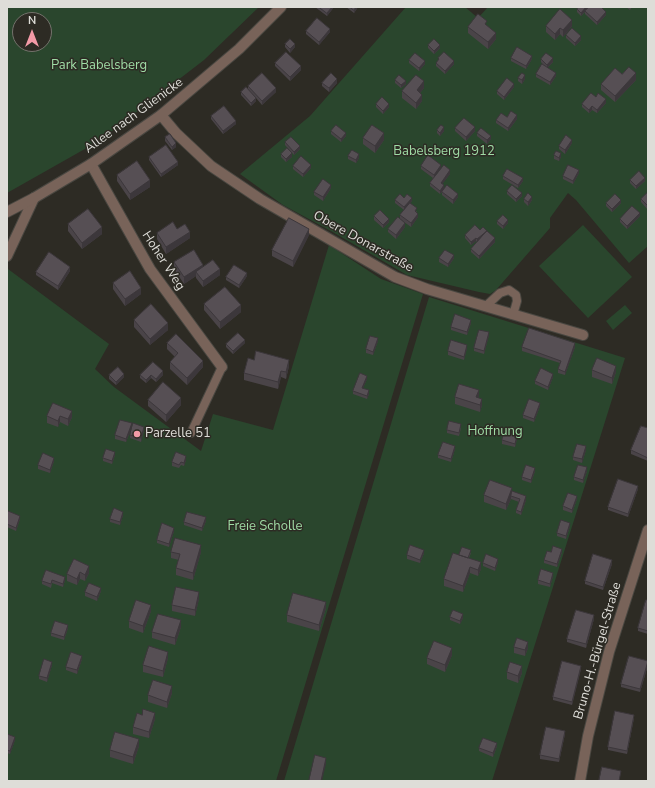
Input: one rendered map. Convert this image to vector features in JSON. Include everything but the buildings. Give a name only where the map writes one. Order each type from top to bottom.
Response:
[{"type":"street","name":"Allee nach Glienicke","points":[[7,212],[34,198],[90,164],[162,115],[239,49],[281,7]]},
{"type":"street","name":"Obere Donarstraße","points":[[162,115],[176,133],[211,166],[260,199],[395,277],[427,289],[452,295],[583,335]]},
{"type":"street","name":"Hoher Weg","points":[[90,164],[150,269],[222,367]]},
{"type":"street","points":[[7,256],[34,198]]},
{"type":"street","name":"Bruno-H.-Bürgel-Straße","points":[[580,781],[588,736],[609,652],[648,530]]},
{"type":"lane","points":[[486,306],[500,294],[509,290],[516,295],[517,301],[514,315]]},
{"type":"lane","points":[[191,433],[222,367]]},
{"type":"green space","name":"Park Babelsberg","points":[[7,7],[259,7],[204,60],[99,141],[7,193]]},
{"type":"green space","name":"Babelsberg 1912","points":[[406,7],[465,7],[478,18],[488,7],[648,7],[648,246],[629,263],[576,200],[568,193],[550,218],[550,228],[496,290],[490,294],[407,275],[283,205],[240,174],[310,116]]},
{"type":"green space","points":[[583,225],[632,277],[588,318],[539,266]]},
{"type":"green space","name":"Freie Scholle","points":[[329,245],[381,279],[423,294],[276,781],[7,781],[8,269],[109,344],[95,369],[114,387],[201,451],[213,414],[273,430]]},
{"type":"green space","name":"Hoffnung","points":[[429,297],[625,358],[492,781],[284,781]]},
{"type":"green space","points":[[625,305],[632,313],[613,330],[606,321]]},
{"type":"place","name":"Parzelle 51","points":[[137,434]]}]
